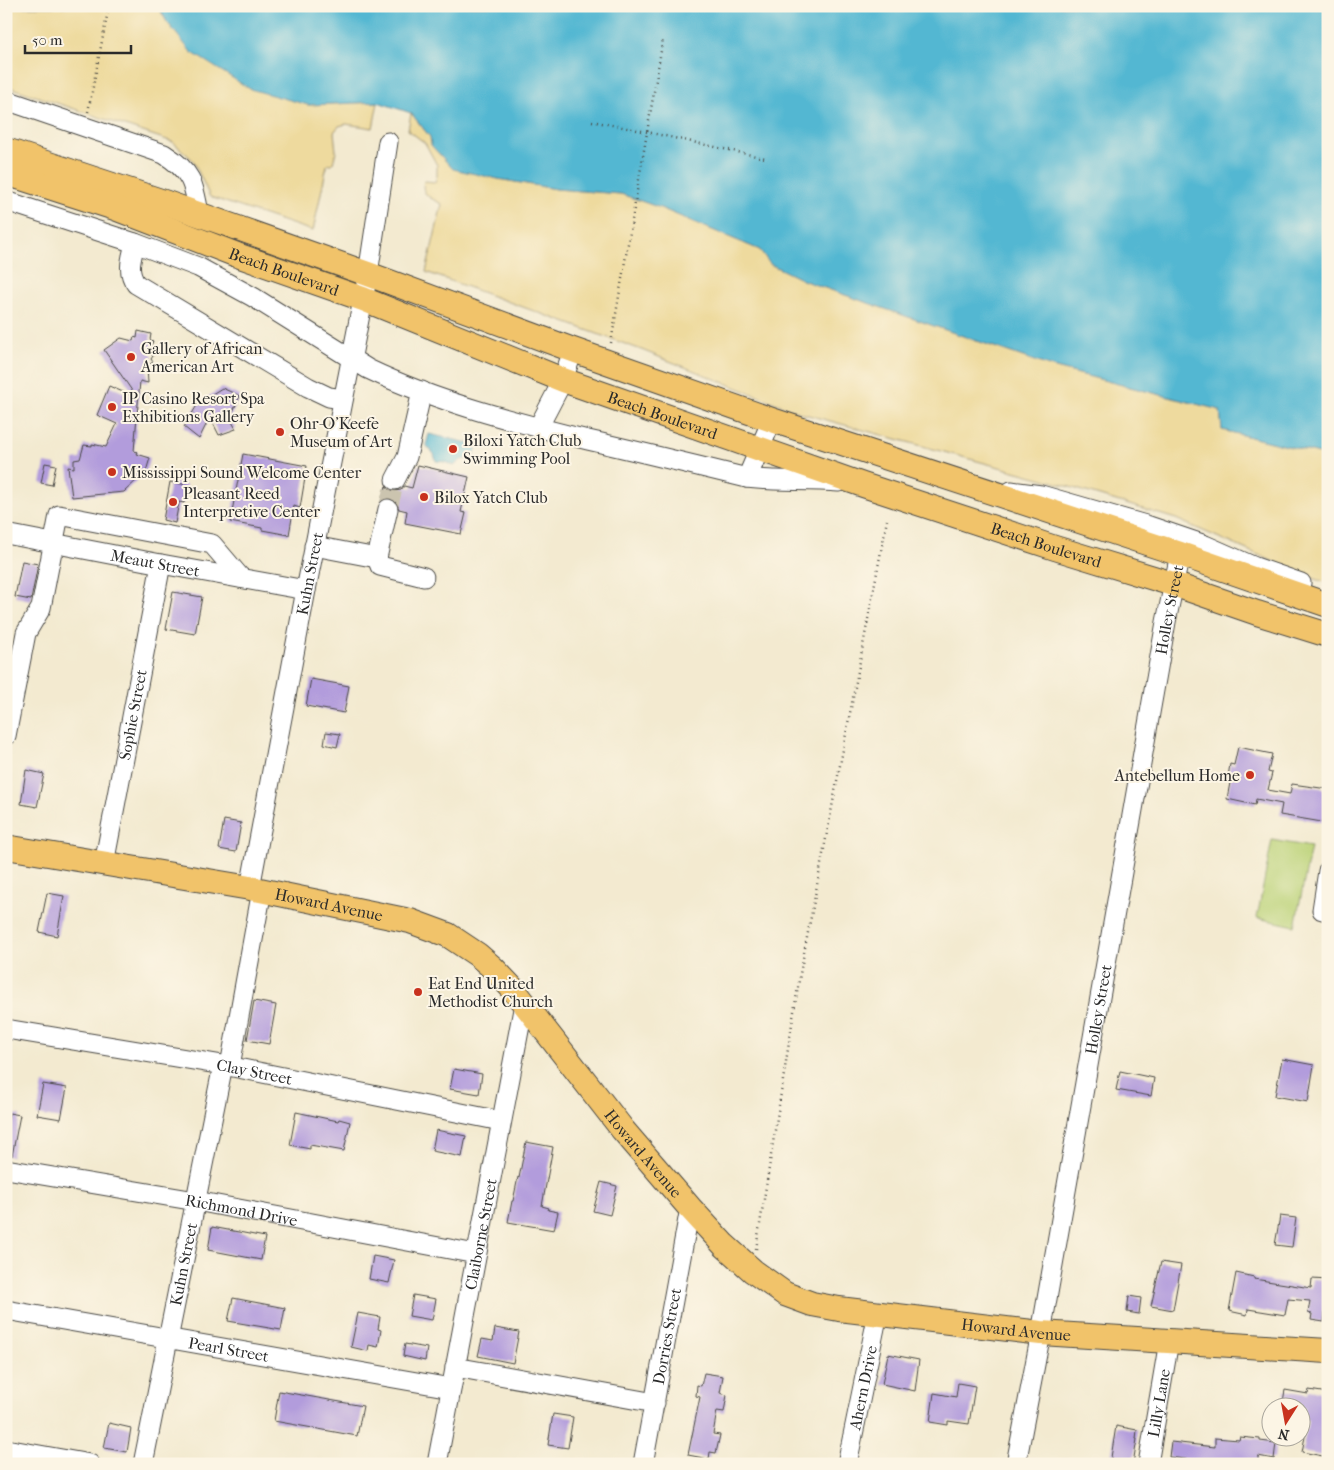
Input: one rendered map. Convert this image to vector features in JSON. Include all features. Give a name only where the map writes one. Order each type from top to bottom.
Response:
[{"type":"main road","name":"Beach Boulevard","points":[[6,150],[199,214],[772,420],[1180,554],[1328,605]]},
{"type":"main road","name":"Beach Boulevard","points":[[6,173],[115,208],[237,255],[363,299],[563,380],[863,485],[1055,548],[1173,584],[1257,613],[1328,634]]},
{"type":"main road","name":"Howard Avenue","points":[[6,848],[256,889],[410,921],[448,935],[478,955],[513,989],[623,1130],[724,1245],[752,1270],[785,1294],[812,1304],[1042,1333],[1328,1351]]},
{"type":"street","points":[[6,100],[164,154],[179,164],[189,175],[196,194],[199,214]]},
{"type":"street","name":"Kuhn Street","points":[[143,1464],[196,1201],[227,1066],[306,590],[368,274],[388,142]]},
{"type":"street","points":[[6,201],[135,242],[198,267],[253,296],[368,369],[422,391],[498,417],[747,478],[826,481],[863,485]]},
{"type":"street","points":[[135,242],[130,263],[132,279],[136,284],[308,386],[329,397],[343,400]]},
{"type":"street","points":[[538,428],[563,380],[573,350]]},
{"type":"street","points":[[395,480],[407,457],[422,391]]},
{"type":"street","points":[[747,478],[772,420]]},
{"type":"street","points":[[980,489],[1041,495],[1149,526],[1205,545],[1255,567],[1328,593]]},
{"type":"street","points":[[388,509],[377,558],[380,566],[424,577]]},
{"type":"street","points":[[6,736],[26,633],[41,608],[59,515],[212,544],[241,578]]},
{"type":"street","name":"Meaut Street","points":[[6,534],[306,590]]},
{"type":"street","points":[[314,546],[377,558]]},
{"type":"street","name":"Holley Street","points":[[1016,1464],[1042,1333],[1173,584],[1180,554]]},
{"type":"street","name":"Sophie Street","points":[[104,864],[161,564]]},
{"type":"street","points":[[1328,871],[1322,910],[1328,911]]},
{"type":"street","name":"Claiborne Street","points":[[437,1464],[524,1004]]},
{"type":"street","name":"Clay Street","points":[[6,1029],[227,1066],[501,1121]]},
{"type":"street","name":"Richmond Drive","points":[[6,1169],[196,1201],[476,1254]]},
{"type":"street","name":"Dorries Street","points":[[643,1464],[690,1208]]},
{"type":"street","name":"Pearl Street","points":[[6,1310],[451,1388]]},
{"type":"street","name":"Ahern Drive","points":[[847,1464],[878,1313]]},
{"type":"street","name":"Lilly Lane","points":[[1148,1464],[1168,1341]]},
{"type":"street","points":[[455,1367],[655,1403]]},
{"type":"street","points":[[6,1448],[90,1464]]},
{"type":"path","points":[[87,116],[108,6]]},
{"type":"path","points":[[610,346],[663,39]]},
{"type":"path","points":[[592,121],[765,158]]},
{"type":"path","points":[[752,1270],[800,974],[887,520]]},
{"type":"green space","points":[[1272,840],[1311,847],[1295,926],[1257,918]]},
{"type":"sand","points":[[158,6],[167,22],[308,105],[378,102],[373,128],[346,124],[339,126],[334,132],[336,151],[333,163],[327,165],[313,231],[210,197],[193,160],[173,142],[6,86],[6,7]]},
{"type":"sand","points":[[411,113],[430,137],[498,179],[556,189],[621,194],[658,207],[760,250],[770,264],[805,281],[1052,367],[1220,410],[1222,430],[1328,456],[1328,583],[1309,577],[1176,519],[1047,480],[801,413],[639,349],[426,272],[442,204],[425,193],[424,181],[435,182],[437,165],[425,143],[408,130]]},
{"type":"water","points":[[158,6],[1328,6],[1328,456],[1222,430],[1220,410],[1052,367],[805,281],[770,264],[760,250],[658,207],[621,194],[556,189],[453,169],[431,145],[430,137],[411,113],[378,102],[308,105],[250,89],[191,52],[167,22]]},
{"type":"water","name":"Biloxi Yatch Club Swimming Pool","points":[[429,434],[477,445],[474,457],[461,460],[454,466],[436,461],[434,454],[426,445]]},
{"type":"building","points":[[138,331],[151,334],[150,340],[153,341],[149,351],[153,356],[151,359],[153,362],[147,366],[148,383],[140,381],[134,451],[138,452],[137,454],[150,458],[144,478],[139,478],[124,492],[72,497],[68,467],[74,468],[74,460],[80,459],[84,445],[92,446],[92,444],[106,447],[117,424],[97,415],[109,386],[137,398],[104,350],[121,338],[133,341],[134,337],[137,338]]},
{"type":"building","points":[[222,388],[240,396],[230,418],[236,429],[219,435],[210,417],[199,439],[184,427],[199,402]]},
{"type":"building","points":[[243,454],[307,466],[300,508],[294,506],[289,535],[230,522]]},
{"type":"building","points":[[45,463],[56,465],[52,485],[41,483]]},
{"type":"building","name":"Bilox Yatch Club","points":[[418,465],[469,477],[461,512],[466,513],[461,534],[405,523],[407,511],[399,509],[396,501],[391,498],[382,500],[386,486],[389,490],[395,491],[401,490],[404,486],[412,488]]},
{"type":"building","name":"Pleasant Reed Interpretive Center","points":[[170,482],[187,485],[184,503],[179,502],[175,523],[163,520]]},
{"type":"building","points":[[22,561],[38,564],[31,600],[15,597]]},
{"type":"building","points":[[173,592],[202,597],[195,634],[166,629]]},
{"type":"building","points":[[311,679],[349,686],[344,713],[306,706]]},
{"type":"building","points":[[326,732],[340,734],[337,747],[324,744]]},
{"type":"building","points":[[1238,747],[1272,754],[1268,772],[1272,773],[1268,790],[1290,794],[1292,784],[1328,789],[1328,823],[1280,815],[1282,804],[1256,799],[1255,805],[1227,799],[1231,777],[1228,777],[1230,764],[1234,765]]},
{"type":"building","points":[[26,770],[44,774],[37,807],[21,804]]},
{"type":"building","points":[[224,820],[241,823],[236,852],[219,849]]},
{"type":"building","points":[[47,893],[64,896],[57,936],[39,932]]},
{"type":"building","points":[[254,1001],[276,1005],[269,1044],[247,1040]]},
{"type":"building","points":[[1282,1059],[1314,1065],[1308,1102],[1275,1096]]},
{"type":"building","points":[[454,1069],[482,1074],[479,1094],[450,1089]]},
{"type":"building","points":[[1120,1071],[1154,1078],[1151,1096],[1116,1090]]},
{"type":"building","points":[[43,1084],[67,1088],[61,1119],[37,1115]]},
{"type":"building","points":[[296,1112],[350,1122],[344,1151],[310,1145],[310,1149],[290,1145]]},
{"type":"building","points":[[9,1113],[20,1115],[12,1156],[6,1156],[6,1128]]},
{"type":"building","points":[[436,1130],[466,1136],[462,1157],[432,1151]]},
{"type":"building","points":[[526,1142],[553,1147],[542,1206],[549,1208],[548,1210],[558,1212],[554,1230],[508,1222]]},
{"type":"building","points":[[601,1182],[617,1186],[610,1215],[593,1211]]},
{"type":"building","points":[[1280,1216],[1296,1218],[1292,1247],[1275,1245]]},
{"type":"building","points":[[212,1227],[265,1237],[261,1260],[208,1250]]},
{"type":"building","points":[[373,1256],[394,1260],[389,1283],[369,1279]]},
{"type":"building","points":[[1161,1262],[1181,1265],[1173,1310],[1151,1306]]},
{"type":"building","points":[[1236,1273],[1254,1277],[1254,1279],[1311,1288],[1312,1279],[1328,1280],[1324,1322],[1311,1320],[1312,1314],[1308,1313],[1310,1301],[1288,1299],[1285,1315],[1248,1309],[1247,1315],[1229,1311]]},
{"type":"building","points":[[413,1295],[436,1299],[432,1320],[409,1316]]},
{"type":"building","points":[[1129,1296],[1141,1298],[1139,1314],[1127,1312]]},
{"type":"building","points":[[233,1298],[285,1308],[281,1330],[228,1321]]},
{"type":"building","points":[[358,1313],[380,1317],[378,1329],[381,1330],[378,1347],[369,1345],[368,1351],[351,1347]]},
{"type":"building","points":[[495,1328],[519,1332],[513,1363],[478,1356],[482,1339],[493,1341]]},
{"type":"building","points":[[405,1344],[427,1348],[425,1361],[403,1356]]},
{"type":"building","points":[[888,1354],[919,1360],[915,1391],[882,1384]]},
{"type":"building","points":[[704,1373],[723,1376],[720,1393],[727,1395],[724,1412],[717,1411],[713,1434],[720,1435],[716,1453],[710,1452],[709,1459],[688,1455],[700,1397],[696,1396],[697,1385],[701,1386]]},
{"type":"building","points":[[958,1383],[975,1386],[969,1424],[948,1421],[948,1425],[930,1422],[934,1393],[956,1397]]},
{"type":"building","points":[[1285,1390],[1308,1394],[1309,1390],[1328,1393],[1328,1457],[1302,1452],[1303,1448],[1312,1448],[1312,1398],[1284,1398]]},
{"type":"building","points":[[279,1391],[363,1406],[357,1436],[274,1421]]},
{"type":"building","points":[[553,1414],[573,1417],[568,1448],[548,1445]]},
{"type":"building","points":[[109,1423],[131,1428],[127,1452],[104,1448]]},
{"type":"building","points":[[1116,1426],[1137,1430],[1133,1464],[1110,1464]]},
{"type":"building","points":[[1240,1437],[1260,1439],[1262,1448],[1275,1448],[1274,1459],[1258,1456],[1258,1464],[1223,1462],[1222,1464],[1169,1457],[1171,1442],[1215,1447],[1215,1438],[1239,1440]]},
{"type":"tunnel","points":[[388,509],[395,480]]},
{"type":"place","name":"Gallery of African American Art","points":[[131,357]]},
{"type":"place","name":"IP Casino Resort Spa Exhibitions Gallery","points":[[112,407]]},
{"type":"place","name":"Ohr-O’Keefe Museum of Art","points":[[280,432]]},
{"type":"place","name":"Biloxi Yatch Club Swimming Pool","points":[[453,449]]},
{"type":"place","name":"Mississippi Sound Welcome Center","points":[[112,472]]},
{"type":"place","name":"Bilox Yatch Club","points":[[424,497]]},
{"type":"place","name":"Pleasant Reed Interpretive Center","points":[[173,502]]},
{"type":"place","name":"Antebellum Home","points":[[1250,775]]},
{"type":"place","name":"Eat End United Methodist Church","points":[[418,992]]}]
